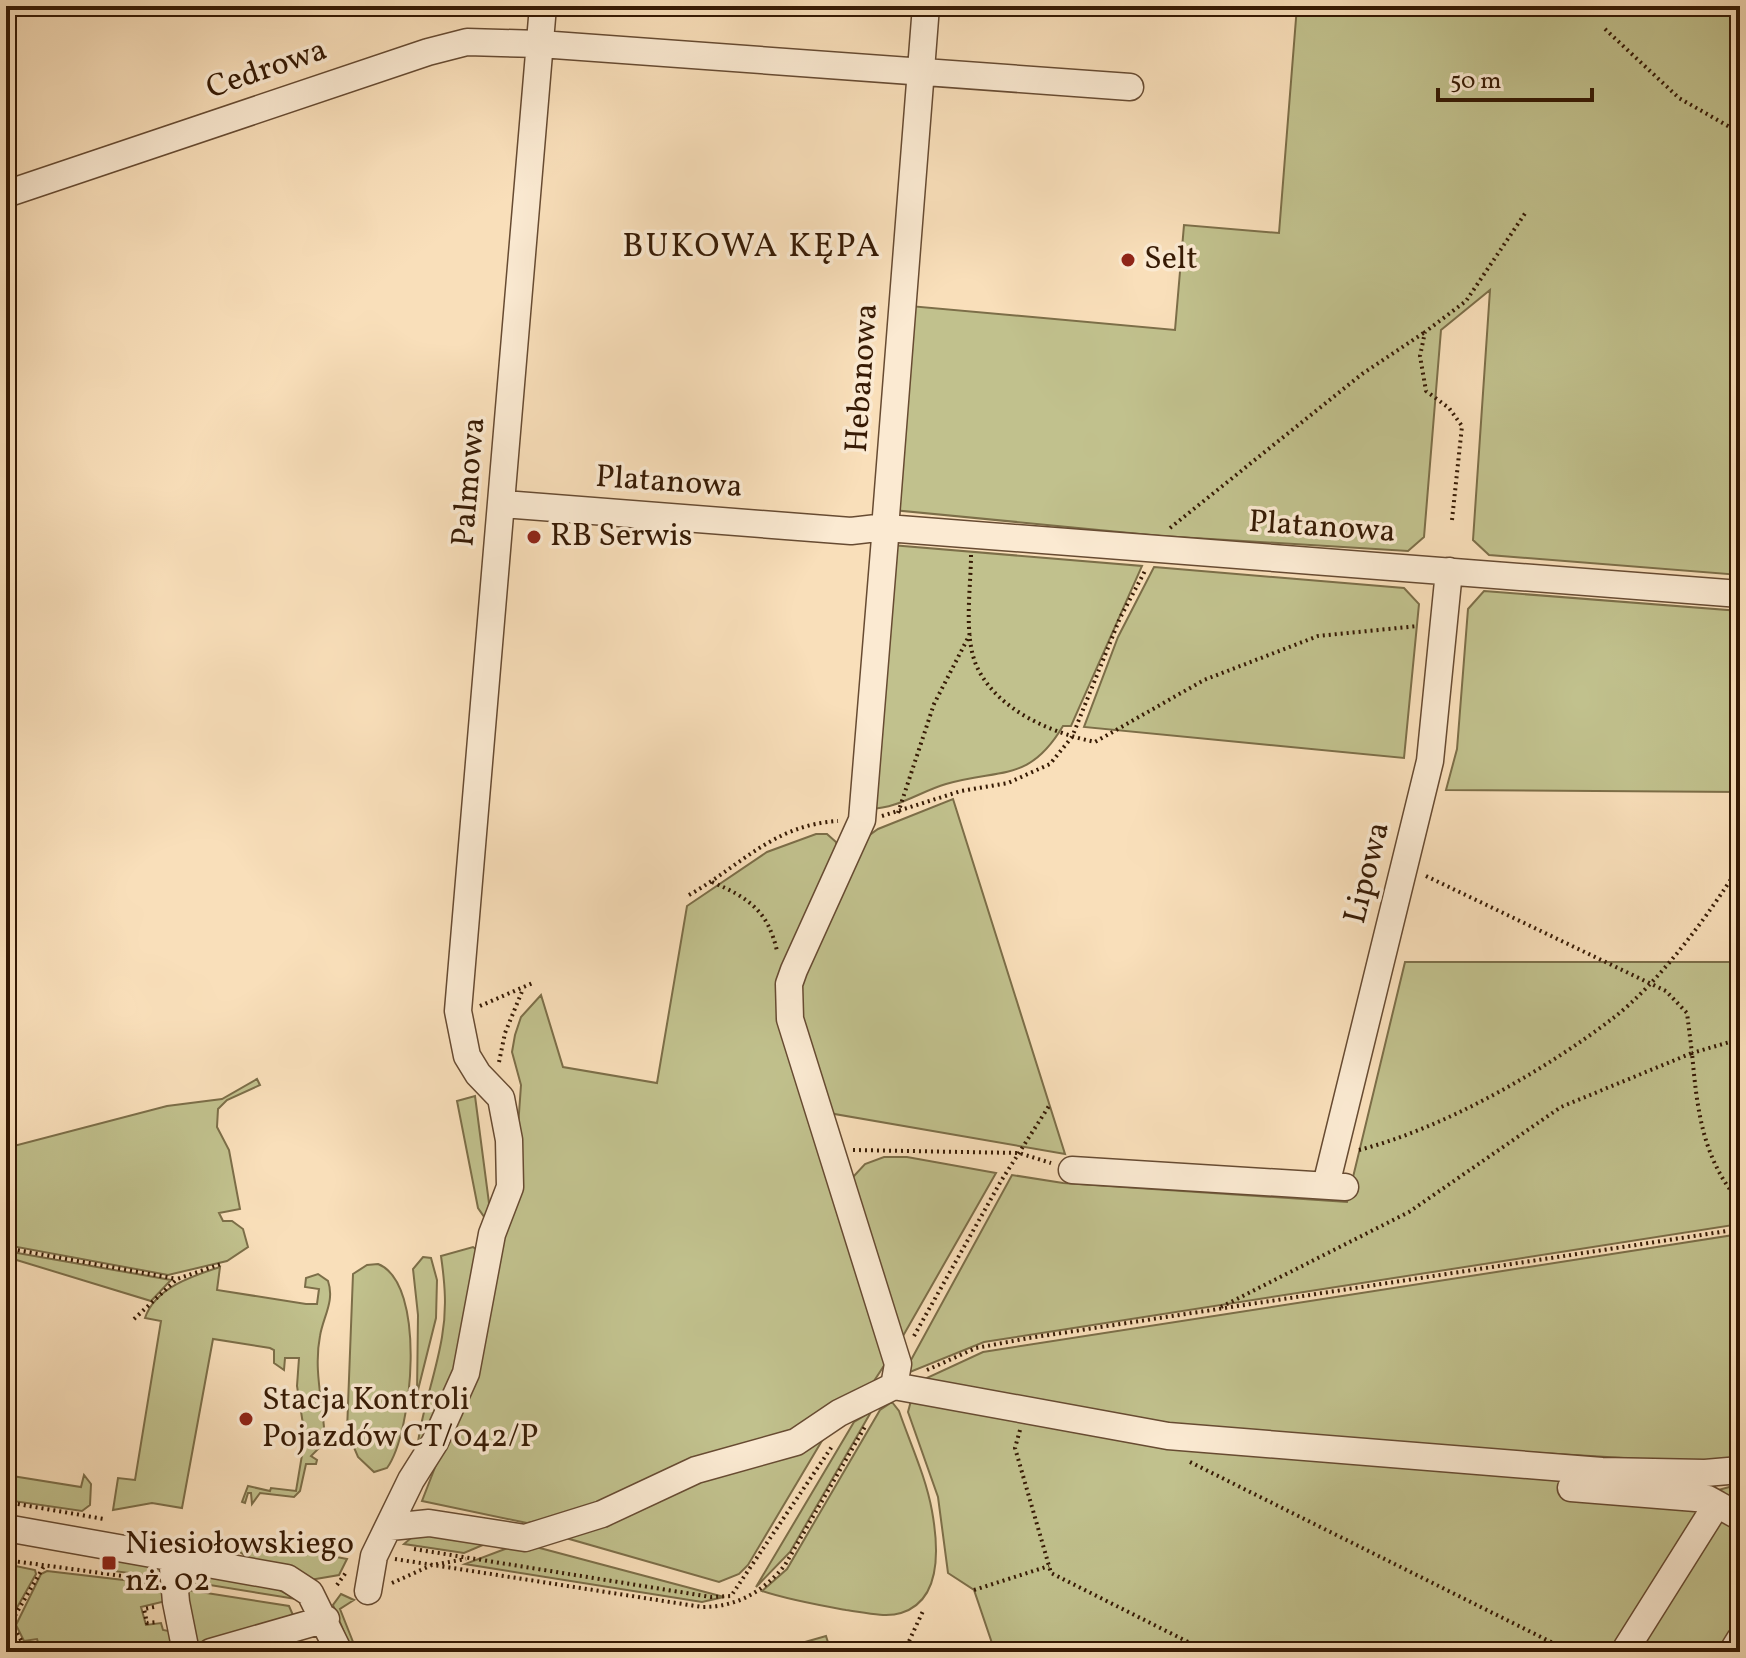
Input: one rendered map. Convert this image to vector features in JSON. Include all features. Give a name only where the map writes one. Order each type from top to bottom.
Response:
[{"type":"street","name":"Palmowa","points":[[501,1098],[478,1074],[467,1056],[458,1011],[543,6]]},
{"type":"street","name":"Hebanowa","points":[[894,1386],[898,1364],[790,1019],[789,984],[862,820],[926,6]]},
{"type":"street","name":"Cedrowa","points":[[6,194],[428,52],[467,42],[540,44],[1130,87]]},
{"type":"street","name":"Platanowa","points":[[503,504],[851,531],[887,528],[971,534],[1740,594]]},
{"type":"street","name":"Lipowa","points":[[1072,1170],[1336,1186],[1430,761],[1449,571]]},
{"type":"street","points":[[368,1591],[374,1556],[411,1480],[435,1442],[466,1373],[492,1234],[510,1187],[509,1140],[501,1098]]},
{"type":"street","points":[[390,1527],[429,1523],[525,1538],[602,1514],[696,1470],[796,1442],[839,1413],[894,1386],[1168,1436],[1602,1471],[1705,1473],[1740,1470]]},
{"type":"street","points":[[1571,1488],[1708,1499],[1740,1517]]},
{"type":"street","points":[[1624,1652],[1717,1504]]},
{"type":"street","points":[[6,1528],[287,1578],[310,1593],[326,1619],[339,1652]]},
{"type":"street","points":[[172,1556],[176,1602],[186,1652]]},
{"type":"street","points":[[211,1652],[326,1619]]},
{"type":"street","points":[[1732,1652],[1740,1639]]},
{"type":"path","points":[[1605,29],[1679,98],[1740,133]]},
{"type":"path","points":[[689,895],[712,882],[748,852],[782,834],[817,822],[862,820],[898,813],[961,791],[1026,777],[1050,764],[1072,737],[1120,618],[1161,536],[1362,374],[1466,301],[1526,212]]},
{"type":"path","points":[[1425,332],[1420,356],[1426,391],[1449,408],[1462,426],[1452,520]]},
{"type":"path","points":[[971,534],[971,632],[977,666],[998,695],[1028,718],[1072,737],[1095,742],[1204,680],[1318,636],[1418,626]]},
{"type":"path","points":[[898,813],[934,704],[971,632]]},
{"type":"path","points":[[1359,1150],[1444,1119],[1542,1065],[1613,1018],[1649,982],[1716,904],[1740,865]]},
{"type":"path","points":[[1426,876],[1666,991],[1687,1013],[1697,1106],[1707,1150],[1740,1202]]},
{"type":"path","points":[[712,882],[761,911],[772,927],[778,957]]},
{"type":"path","points":[[458,1011],[535,982]]},
{"type":"path","points":[[501,1098],[498,1077],[501,1045],[523,989]]},
{"type":"path","points":[[1216,1309],[1409,1212],[1561,1107],[1692,1053],[1740,1039]]},
{"type":"path","points":[[1019,1153],[1049,1106]]},
{"type":"path","points":[[829,1143],[855,1150],[1019,1153],[1072,1170]]},
{"type":"path","points":[[6,1248],[177,1279]]},
{"type":"path","points":[[134,1319],[177,1279],[221,1264]]},
{"type":"path","points":[[1021,1428],[1015,1448],[1051,1573],[1208,1652]]},
{"type":"path","points":[[1181,1458],[1571,1652]]},
{"type":"path","points":[[6,1502],[104,1519]]},
{"type":"path","points":[[368,1591],[432,1565],[481,1552]]},
{"type":"path","points":[[6,1631],[44,1566]]},
{"type":"path","points":[[974,1590],[1049,1566]]},
{"type":"path","points":[[904,1652],[923,1611]]},
{"type":"path","points":[[11,1623],[28,1652],[37,1648]]},
{"type":"green space","points":[[1297,6],[1740,6],[1740,575],[1489,555],[1473,540],[1490,290],[1441,330],[1424,537],[1408,551],[1161,536],[893,510],[910,306],[1175,330],[1184,225],[1279,233]]},
{"type":"green space","points":[[891,545],[1142,566],[1071,726],[1063,726],[1038,757],[1012,770],[946,784],[900,803],[870,809]]},
{"type":"green space","points":[[1154,567],[1404,588],[1419,604],[1404,758],[1084,727],[1118,637]]},
{"type":"green space","points":[[1484,591],[1740,611],[1740,792],[1446,790],[1457,749],[1468,609]]},
{"type":"green space","points":[[953,799],[1065,1154],[829,1113],[794,1003],[860,842],[878,829]]},
{"type":"green space","points":[[816,834],[827,834],[836,842],[838,851],[787,968],[889,1358],[872,1384],[806,1426],[573,1514],[527,1523],[422,1501],[439,1457],[516,1155],[521,1085],[512,1052],[521,1017],[541,995],[563,1067],[657,1083],[687,906],[767,852]]},
{"type":"green space","points":[[1405,962],[1740,962],[1740,1203],[1736,1203],[1740,1209],[1740,1224],[984,1342],[910,1372],[905,1371],[1012,1175],[1063,1183],[1347,1202]]},
{"type":"green space","points":[[257,1079],[260,1085],[227,1100],[218,1109],[217,1127],[229,1150],[240,1209],[219,1213],[223,1221],[232,1221],[243,1229],[248,1247],[227,1261],[168,1275],[6,1245],[6,1148],[167,1106],[222,1099]]},
{"type":"green space","points":[[475,1096],[489,1203],[487,1221],[478,1208],[457,1101]]},
{"type":"green space","points":[[884,1157],[907,1157],[996,1173],[899,1343],[853,1177],[865,1164]]},
{"type":"green space","points":[[1740,1234],[1740,1465],[1170,1431],[918,1382],[983,1352]]},
{"type":"green space","points":[[473,1247],[477,1250],[464,1344],[416,1460],[420,1429],[444,1327],[441,1256]]},
{"type":"green space","points":[[6,1251],[171,1280],[151,1301],[10,1258],[6,1268]]},
{"type":"green space","points":[[423,1257],[431,1258],[437,1280],[436,1318],[417,1394],[418,1315],[413,1269]]},
{"type":"green space","points":[[378,1264],[394,1277],[404,1299],[411,1360],[403,1424],[396,1450],[387,1468],[374,1472],[358,1457],[347,1431],[353,1274],[367,1265]]},
{"type":"green space","points":[[220,1267],[217,1290],[306,1304],[317,1304],[319,1289],[305,1287],[306,1278],[318,1274],[328,1281],[329,1302],[318,1349],[325,1442],[311,1456],[317,1460],[316,1464],[306,1464],[300,1491],[294,1497],[260,1493],[252,1504],[251,1493],[248,1493],[245,1503],[242,1502],[248,1486],[270,1491],[271,1488],[296,1491],[305,1437],[297,1386],[299,1358],[285,1358],[284,1370],[274,1363],[274,1350],[270,1348],[213,1339],[182,1508],[152,1503],[113,1510],[118,1478],[135,1480],[161,1321],[145,1318],[166,1291],[187,1279]]},
{"type":"green space","points":[[912,1397],[1166,1445],[1704,1494],[1740,1484],[1740,1619],[1719,1652],[995,1652],[974,1590],[948,1573],[938,1497],[908,1412]]},
{"type":"green space","points":[[892,1402],[899,1411],[917,1460],[932,1511],[936,1554],[931,1584],[924,1596],[915,1606],[901,1613],[881,1615],[814,1604],[762,1591],[787,1569],[880,1410]]},
{"type":"green space","points":[[871,1412],[790,1552],[756,1587],[854,1422]]},
{"type":"green space","points":[[826,1434],[748,1565],[739,1574],[719,1582],[559,1536]]},
{"type":"green space","points":[[6,1475],[81,1487],[84,1475],[91,1484],[90,1505],[82,1511],[6,1500]]},
{"type":"green space","points":[[418,1532],[497,1539],[464,1553],[404,1544]]},
{"type":"green space","points":[[239,1538],[347,1559],[339,1575],[310,1580],[253,1561],[237,1550]]},
{"type":"green space","points":[[521,1543],[724,1597],[702,1602],[465,1564]]},
{"type":"green space","points":[[107,1557],[160,1566],[167,1578],[106,1570]]},
{"type":"green space","points":[[6,1564],[35,1570],[36,1574],[6,1627]]},
{"type":"green space","points":[[184,1570],[274,1587],[296,1599],[179,1580]]},
{"type":"green space","points":[[47,1571],[166,1585],[166,1601],[141,1607],[146,1625],[161,1623],[163,1630],[174,1632],[177,1652],[41,1652],[37,1639],[24,1641],[16,1625],[41,1574]]},
{"type":"green space","points":[[181,1589],[289,1606],[296,1622],[197,1647]]},
{"type":"green space","points":[[341,1594],[354,1600],[340,1609],[357,1652],[352,1652],[333,1605]]},
{"type":"green space","points":[[826,1636],[831,1652],[770,1652]]},
{"type":"place","name":"Selt","points":[[1128,260]]},
{"type":"place","name":"RB Serwis","points":[[534,537]]},
{"type":"place","name":"Stacja Kontroli Pojazdów CT/042/P","points":[[246,1419]]},
{"type":"place","name":"Niesiołowskiego nż. 02","points":[[109,1563]]},
{"type":"district","name":"BUKOWA KĘPA","points":[[752,247]]}]
